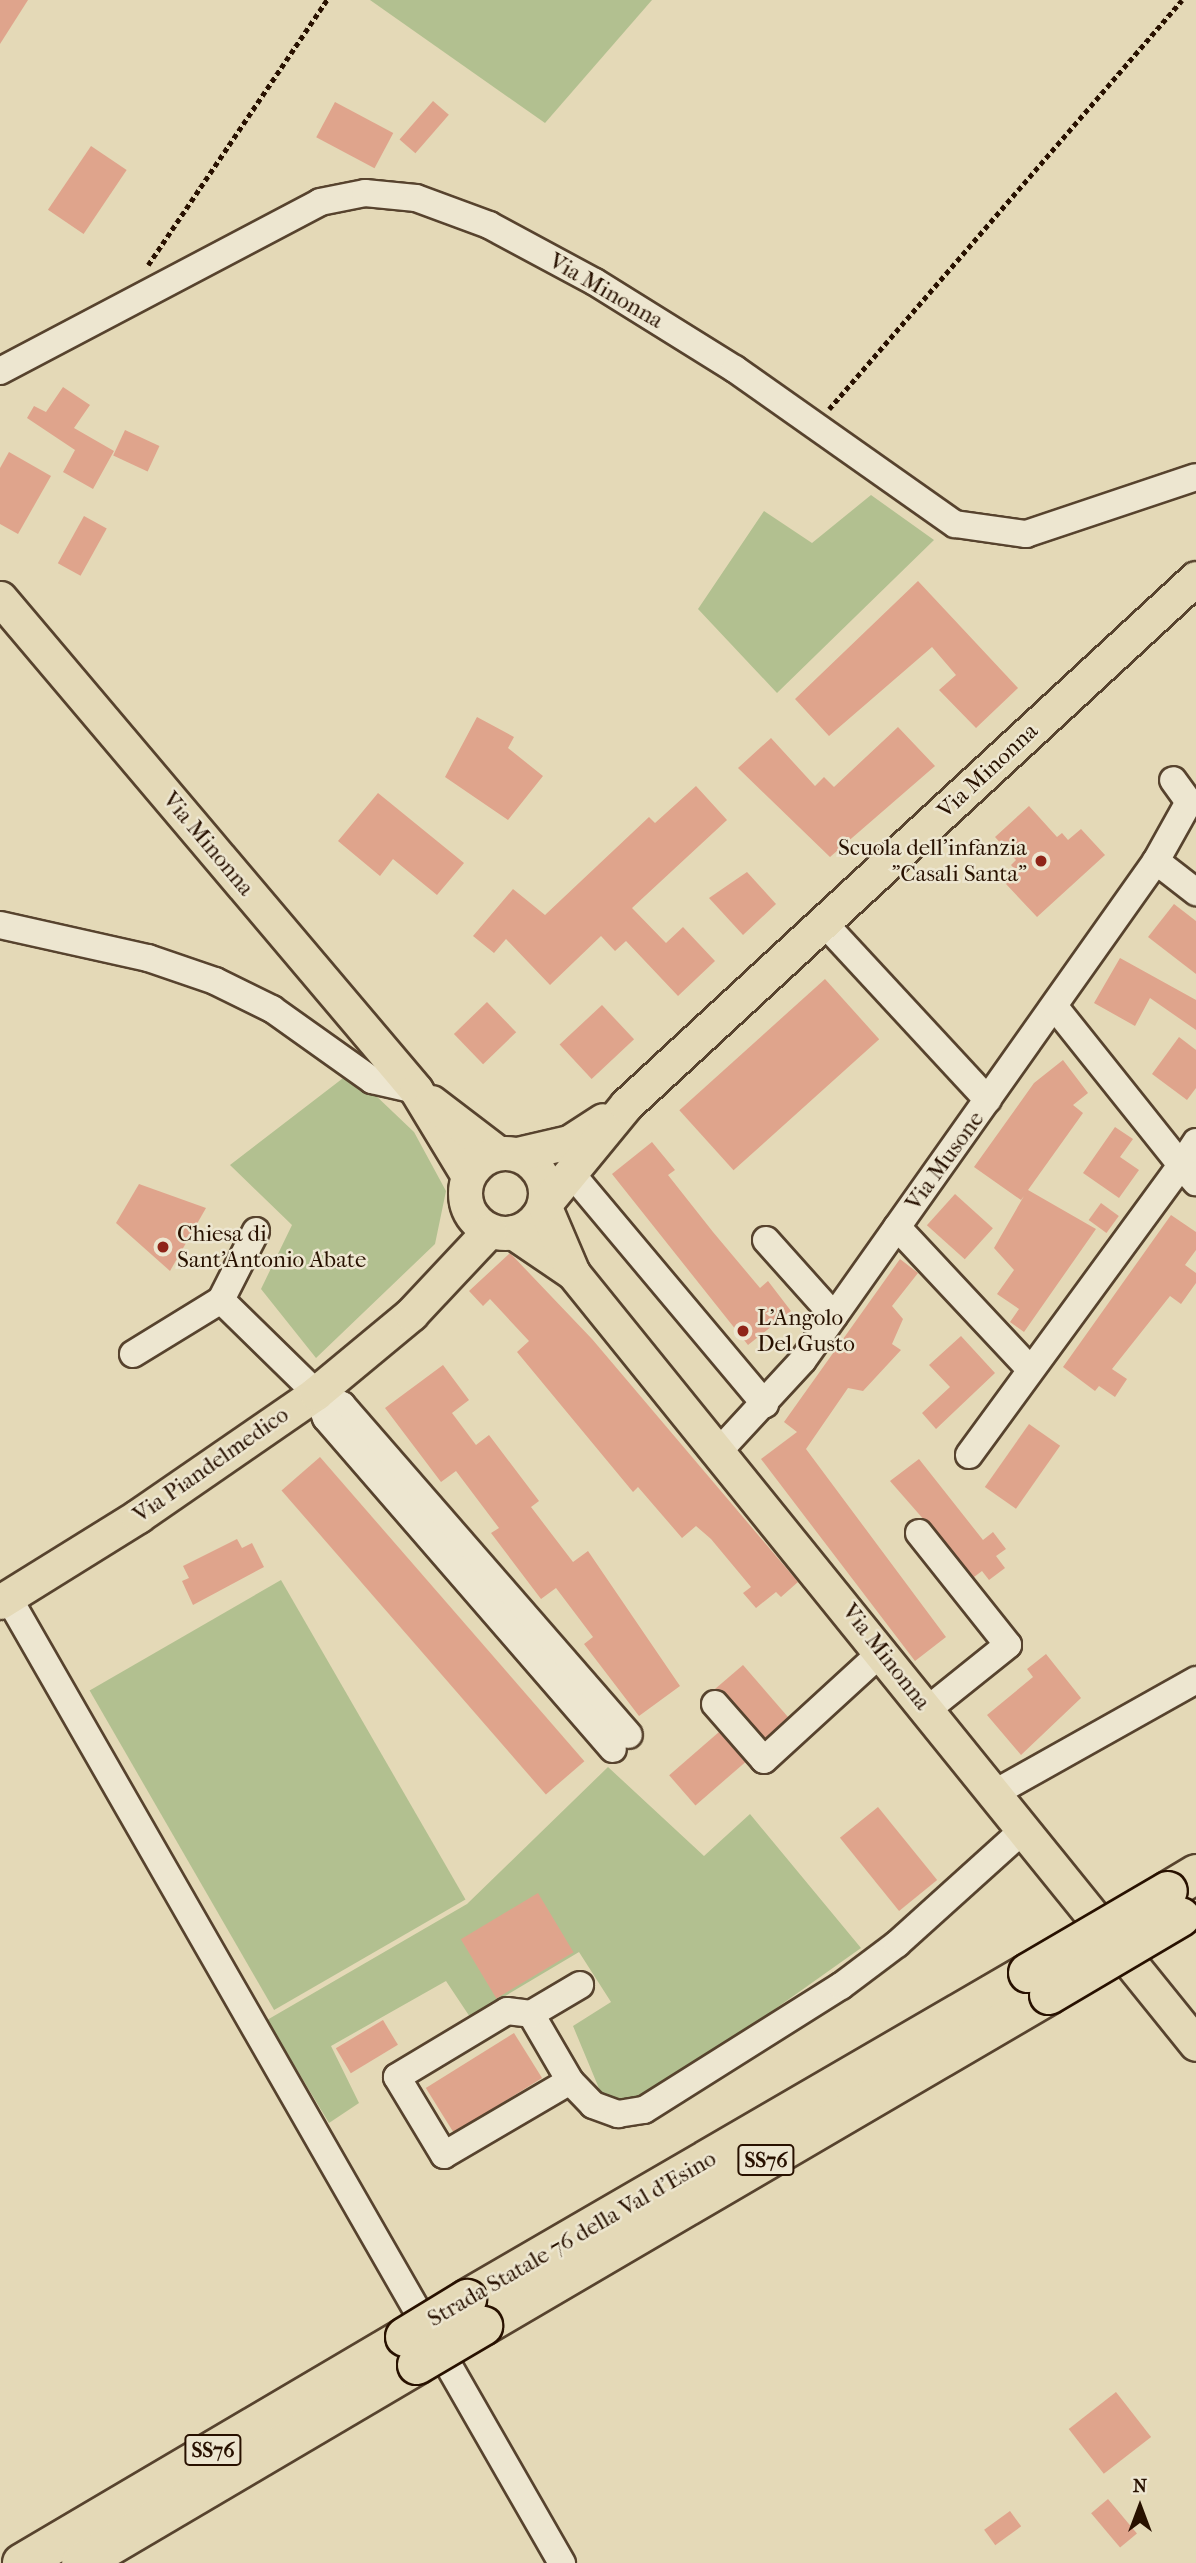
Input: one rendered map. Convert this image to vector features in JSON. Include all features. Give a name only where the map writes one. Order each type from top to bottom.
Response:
[{"type":"highway","name":"Strada Statale 76 della Val d'Esino","points":[[81,2563],[411,2351],[1185,1897]]},
{"type":"highway","name":"Strada Statale 76 della Val d'Esino","points":[[22,2563],[411,2351]]},
{"type":"main road","name":"Via Minonna","points":[[501,1231],[532,1223],[626,1105],[1196,578]]},
{"type":"main road","name":"Via Minonna","points":[[0,598],[416,1090],[468,1191],[501,1231],[573,1273]]},
{"type":"main road","name":"Via Minonna","points":[[416,1090],[541,1174],[544,1205],[573,1273],[720,1450],[1022,1831],[1196,2044]]},
{"type":"main road","name":"Via Minonna","points":[[468,1191],[508,1154],[569,1142],[626,1105]]},
{"type":"main road","name":"Via Piandelmedico","points":[[411,1314],[468,1191]]},
{"type":"main road","name":"Via Piandelmedico","points":[[4,1599],[316,1393],[411,1314],[501,1231]]},
{"type":"street","name":"Via Minonna","points":[[0,371],[320,202],[365,194],[416,198],[489,225],[595,282],[815,425],[956,524],[982,532],[1027,534],[1196,477]]},
{"type":"street","name":"Via Musone","points":[[720,1450],[765,1404],[834,1316],[1156,861],[1189,802],[1173,780]]},
{"type":"street","points":[[1156,861],[1196,892]]},
{"type":"street","points":[[824,923],[988,1100]]},
{"type":"street","points":[[0,926],[148,958],[215,981],[272,1009],[372,1080],[416,1090]]},
{"type":"street","points":[[1054,1006],[1188,1173]]},
{"type":"street","points":[[969,1455],[1030,1369],[1188,1173],[1196,1142]]},
{"type":"street","points":[[571,1173],[765,1404]]},
{"type":"street","points":[[897,1227],[1030,1369]]},
{"type":"street","points":[[133,1354],[221,1300],[256,1231]]},
{"type":"street","points":[[766,1240],[834,1316]]},
{"type":"street","points":[[221,1300],[316,1393],[326,1418],[621,1742]]},
{"type":"street","points":[[919,1533],[1008,1645],[927,1710]]},
{"type":"street","points":[[4,1599],[562,2563]]},
{"type":"street","points":[[715,1704],[764,1760],[882,1652]]},
{"type":"street","points":[[993,1794],[1196,1680]]},
{"type":"street","points":[[531,2014],[570,2081],[593,2105],[618,2114],[644,2110],[850,1979],[1022,1831]]},
{"type":"street","points":[[570,2081],[444,2155],[397,2077],[507,2011],[531,2014],[580,1985]]},
{"type":"path","points":[[128,303],[156,251],[327,0]]},
{"type":"path","points":[[815,425],[1182,0]]},
{"type":"green space","points":[[370,0],[652,0],[545,123]]},
{"type":"green space","points":[[871,495],[934,540],[777,693],[698,609],[764,511],[812,543]]},
{"type":"green space","points":[[351,1072],[414,1132],[446,1191],[435,1244],[316,1358],[261,1289],[292,1225],[230,1165]]},
{"type":"green space","points":[[281,1580],[466,1900],[274,2010],[90,1690]]},
{"type":"green space","points":[[608,1767],[704,1856],[750,1814],[861,1948],[678,2078],[630,2102],[603,2098],[573,2026],[611,2002],[579,1952],[470,2017],[446,1981],[331,2046],[359,2103],[329,2123],[267,2020],[467,1904]]},
{"type":"building","points":[[0,0],[28,0],[0,44]]},
{"type":"building","points":[[433,101],[449,115],[415,153],[400,139]]},
{"type":"building","points":[[335,102],[393,133],[374,168],[316,137]]},
{"type":"building","points":[[91,146],[127,170],[84,234],[48,210]]},
{"type":"building","points":[[63,387],[90,405],[74,428],[114,451],[93,489],[63,472],[75,450],[27,418],[34,406],[46,412]]},
{"type":"building","points":[[125,430],[159,446],[148,471],[113,455]]},
{"type":"building","points":[[9,452],[51,476],[18,534],[0,524],[0,468]]},
{"type":"building","points":[[84,516],[107,529],[81,576],[58,563]]},
{"type":"building","points":[[918,581],[1018,688],[976,728],[939,690],[956,675],[932,647],[829,736],[795,699]]},
{"type":"building","points":[[477,717],[514,737],[508,748],[543,776],[508,820],[445,777]]},
{"type":"building","points":[[898,727],[935,766],[830,857],[738,768],[771,738],[815,786],[824,777],[834,787]]},
{"type":"building","points":[[696,786],[727,820],[632,908],[666,943],[683,927],[715,961],[678,996],[626,941],[615,951],[601,936],[550,985],[506,939],[494,953],[473,936],[513,889],[545,915],[649,817],[655,823]]},
{"type":"building","points":[[378,793],[464,863],[437,895],[393,859],[380,876],[338,841]]},
{"type":"building","points":[[1029,806],[1057,837],[1062,833],[1068,840],[1081,829],[1105,855],[1037,917],[1006,884],[1018,873],[1011,865],[1016,860],[995,837]]},
{"type":"building","points":[[747,872],[776,904],[743,935],[709,898]]},
{"type":"building","points":[[1174,904],[1196,921],[1196,974],[1148,937]]},
{"type":"building","points":[[1120,958],[1196,1000],[1196,1030],[1150,998],[1135,1026],[1094,1003]]},
{"type":"building","points":[[825,979],[879,1039],[734,1170],[679,1110]]},
{"type":"building","points":[[487,1002],[516,1032],[483,1064],[454,1034]]},
{"type":"building","points":[[602,1005],[634,1039],[592,1079],[560,1045]]},
{"type":"building","points":[[1179,1037],[1196,1050],[1196,1088],[1187,1100],[1152,1074]]},
{"type":"building","points":[[1063,1060],[1088,1093],[1073,1105],[1083,1113],[1028,1190],[1096,1229],[1024,1332],[1010,1322],[1019,1309],[997,1294],[1014,1270],[994,1248],[1024,1196],[1021,1200],[974,1167],[1034,1083]]},
{"type":"building","points":[[1115,1127],[1133,1139],[1120,1157],[1139,1170],[1119,1198],[1083,1173]]},
{"type":"building","points":[[652,1142],[675,1170],[668,1175],[713,1232],[760,1288],[768,1281],[791,1311],[748,1345],[612,1174]]},
{"type":"building","name":"Chiesa di Sant'Antonio Abate","points":[[139,1184],[206,1208],[170,1271],[116,1223]]},
{"type":"building","points":[[955,1194],[993,1228],[965,1259],[927,1225]]},
{"type":"building","points":[[1101,1203],[1119,1216],[1106,1233],[1089,1220]]},
{"type":"building","points":[[1171,1215],[1196,1232],[1196,1250],[1185,1265],[1196,1273],[1196,1283],[1181,1304],[1170,1296],[1112,1369],[1127,1379],[1115,1397],[1099,1386],[1095,1391],[1063,1367]]},
{"type":"building","points":[[510,1253],[592,1339],[798,1582],[781,1597],[776,1592],[756,1608],[743,1593],[751,1587],[711,1539],[696,1526],[682,1538],[638,1487],[633,1492],[517,1352],[529,1341],[490,1299],[483,1306],[469,1291]]},
{"type":"building","points":[[900,1259],[918,1273],[892,1306],[903,1319],[892,1344],[901,1350],[863,1391],[848,1388],[806,1449],[946,1637],[915,1661],[761,1459],[797,1432],[784,1422]]},
{"type":"building","points":[[961,1336],[995,1373],[936,1429],[922,1413],[950,1387],[929,1365]]},
{"type":"building","points":[[443,1365],[469,1400],[452,1413],[476,1445],[489,1435],[539,1501],[531,1507],[573,1562],[588,1551],[680,1686],[639,1716],[584,1644],[593,1637],[556,1588],[541,1599],[491,1533],[499,1528],[456,1471],[441,1482],[385,1408]]},
{"type":"building","points":[[1029,1424],[1060,1446],[1016,1509],[985,1487]]},
{"type":"building","points":[[320,1457],[584,1761],[546,1795],[282,1490]]},
{"type":"building","points":[[919,1459],[983,1540],[993,1532],[1006,1549],[996,1556],[1005,1568],[989,1580],[982,1571],[974,1577],[890,1481]]},
{"type":"building","points":[[237,1539],[242,1548],[252,1543],[264,1567],[193,1605],[182,1581],[189,1578],[183,1566]]},
{"type":"building","points":[[1046,1654],[1081,1698],[1021,1755],[987,1715],[1033,1677],[1027,1669]]},
{"type":"building","points":[[743,1665],[788,1717],[765,1738],[715,1689]]},
{"type":"building","points":[[719,1732],[745,1762],[695,1805],[669,1775]]},
{"type":"building","points":[[878,1807],[937,1880],[899,1911],[840,1838]]},
{"type":"building","points":[[538,1893],[574,1952],[496,1998],[461,1939]]},
{"type":"building","points":[[383,2020],[398,2045],[351,2073],[336,2048]]},
{"type":"building","points":[[514,2033],[542,2078],[454,2133],[426,2088]]},
{"type":"building","points":[[1116,2392],[1151,2437],[1104,2474],[1069,2429]]},
{"type":"building","points":[[1108,2499],[1137,2533],[1120,2548],[1091,2513]]},
{"type":"building","points":[[1010,2511],[1021,2526],[995,2545],[984,2530]]},
{"type":"place","name":"Scuola dell'infanzia \"Casali Santa\"","points":[[1041,861]]},
{"type":"place","name":"Chiesa di Sant'Antonio Abate","points":[[163,1247]]},
{"type":"place","name":"L'Angolo Del Gusto","points":[[743,1331]]}]
